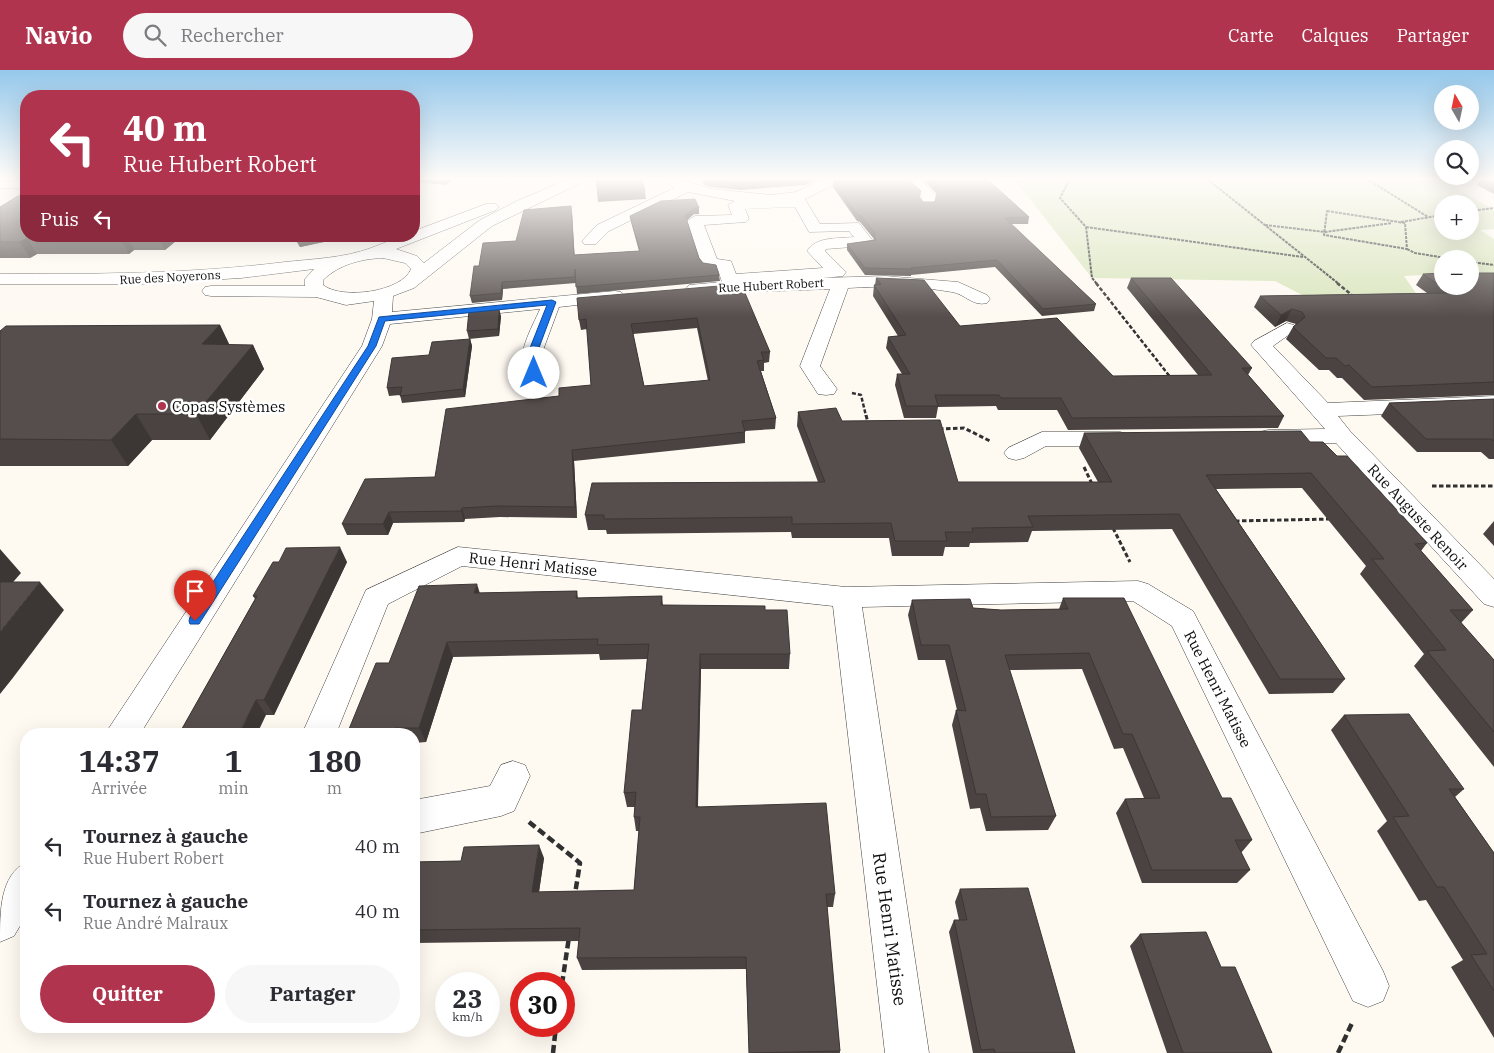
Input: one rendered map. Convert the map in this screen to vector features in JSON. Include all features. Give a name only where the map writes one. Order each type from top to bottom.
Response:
[{"type":"street","points":[[420,234],[444,225]]},
{"type":"street","points":[[126,728],[372,346],[383,306],[417,276],[484,225]]},
{"type":"street","points":[[590,241],[603,228],[609,225]]},
{"type":"street","points":[[696,225],[710,264],[725,264],[729,280],[838,272],[815,251],[821,245],[865,241],[853,226],[815,228],[813,225]]},
{"type":"street","points":[[369,254],[400,242]]},
{"type":"street","points":[[369,254],[406,256],[416,261],[420,268],[417,276]]},
{"type":"street","name":"Rue des Noyerons","points":[[0,279],[138,279],[241,273],[339,260],[369,254]]},
{"type":"street","points":[[318,292],[314,286],[314,279],[328,265],[339,260]]},
{"type":"street","name":"Rue Hubert Robert","points":[[678,291],[885,280],[958,287],[981,299]]},
{"type":"street","name":"Rue Hubert Robert","points":[[826,389],[810,366],[841,282]]},
{"type":"street","name":"Rue des Noyerons","points":[[0,291],[318,292],[383,306]]},
{"type":"street","points":[[383,306],[552,302],[630,295]]},
{"type":"street","points":[[534,373],[532,353],[552,302]]},
{"type":"street","name":"Rue Auguste Renoir","points":[[1287,329],[1261,345],[1322,410],[1342,436],[1494,598]]},
{"type":"street","points":[[1322,410],[1494,403]]},
{"type":"street","points":[[1246,437],[1342,436]]},
{"type":"street","points":[[1016,453],[1042,439],[1139,438]]},
{"type":"street","name":"Rue Henri Matisse","points":[[321,728],[376,597],[458,556],[846,597],[1138,591],[1183,619],[1368,986]]},
{"type":"street","name":"Rue Henri Matisse","points":[[846,597],[907,1053]]},
{"type":"street","points":[[420,815],[507,788]]},
{"type":"street","points":[[0,922],[20,890]]},
{"type":"path","points":[[1265,225],[1325,232],[1376,225]]},
{"type":"path","points":[[1265,225],[1356,298]]},
{"type":"path","points":[[1326,225],[1324,235],[1407,248],[1415,253],[1434,256]]},
{"type":"path","points":[[1405,225],[1407,248]]},
{"type":"path","points":[[1175,384],[1092,278],[1086,227],[1304,257]]},
{"type":"path","points":[[1479,263],[1494,265]]},
{"type":"path","points":[[826,389],[861,395],[870,430]]},
{"type":"path","points":[[935,429],[964,428],[1016,453]]},
{"type":"path","points":[[1070,439],[1095,490]]},
{"type":"path","points":[[1389,486],[1494,486]]},
{"type":"path","points":[[1230,521],[1338,518]]},
{"type":"path","points":[[1121,524],[1111,524],[1146,595]]},
{"type":"path","points":[[507,788],[580,863],[574,900]]},
{"type":"path","points":[[564,972],[570,928]]},
{"type":"path","points":[[552,1053],[554,1037]]},
{"type":"green space","points":[[1050,225],[1434,225],[1434,240],[1479,240],[1479,225],[1494,225],[1494,229],[1480,230],[1494,239],[1494,273],[1479,274],[1479,250],[1434,250],[1434,274],[1404,276],[1420,299],[1310,299],[1275,281],[1092,278]]},
{"type":"building","points":[[0,225],[20,225],[20,242],[0,242]]},
{"type":"building","points":[[520,225],[572,225],[574,255],[640,251],[633,225],[688,225],[699,258],[703,263],[716,265],[719,275],[576,287],[575,269],[575,277],[502,282],[501,293],[470,296],[474,266],[479,266],[483,243],[516,241]]},
{"type":"building","points":[[868,225],[1012,225],[1096,304],[1043,309],[997,260],[912,269],[865,268],[847,244],[876,240],[874,237],[875,233]]},
{"type":"building","points":[[1434,273],[1434,282],[1423,274]]},
{"type":"building","points":[[1479,273],[1494,273],[1494,382],[1372,387],[1349,365],[1345,366],[1336,358],[1326,358],[1293,327],[1305,317],[1302,312],[1292,309],[1281,315],[1260,296],[1434,293],[1434,295],[1479,295]]},
{"type":"building","points":[[876,278],[924,280],[960,326],[1057,318],[1113,376],[1212,375],[1131,278],[1171,278],[1252,368],[1242,368],[1284,416],[1072,418],[1061,398],[1001,398],[999,395],[935,395],[938,406],[906,406],[897,374],[910,374],[888,337],[906,335],[874,285],[881,284]]},
{"type":"building","points":[[731,285],[734,294],[745,293],[770,352],[761,352],[764,360],[757,361],[776,418],[742,421],[745,432],[572,450],[575,507],[497,506],[462,508],[461,511],[389,512],[383,524],[342,524],[365,479],[435,477],[446,409],[559,396],[559,388],[591,385],[586,319],[579,320],[577,298]],"holes":[[[697,318],[710,380],[644,386],[631,324]]]},
{"type":"building","points":[[499,308],[498,329],[467,331],[469,311]]},
{"type":"building","points":[[220,325],[202,344],[253,345],[196,414],[136,414],[111,440],[0,439],[0,331],[6,326]]},
{"type":"building","points":[[470,339],[463,389],[400,396],[402,387],[387,388],[392,358],[429,355],[432,342]]},
{"type":"building","points":[[1494,399],[1494,441],[1491,439],[1426,439],[1389,403]]},
{"type":"building","points":[[836,408],[842,421],[940,420],[958,482],[1112,482],[1084,433],[1301,431],[1310,442],[1323,442],[1337,456],[1347,456],[1427,543],[1415,544],[1473,610],[1450,610],[1494,660],[1494,732],[1427,651],[1446,650],[1372,559],[1384,559],[1311,473],[1206,475],[1345,679],[1280,679],[1179,514],[1028,516],[1033,527],[972,528],[973,532],[945,532],[947,541],[895,541],[891,523],[792,524],[792,517],[604,519],[604,515],[585,515],[592,483],[825,482],[798,412]]},
{"type":"building","points":[[340,547],[264,700],[256,700],[242,728],[182,728],[257,596],[253,596],[273,562],[279,562],[286,548]]},
{"type":"building","points":[[0,582],[40,582],[0,632]]},
{"type":"building","points":[[477,584],[474,593],[577,591],[576,598],[662,596],[661,605],[765,606],[765,610],[787,610],[790,654],[700,654],[696,807],[826,803],[835,894],[826,894],[840,1051],[749,1053],[746,957],[577,958],[580,928],[420,930],[420,862],[461,861],[464,847],[539,845],[532,892],[634,890],[640,817],[634,817],[636,792],[624,793],[632,710],[642,710],[649,644],[597,645],[598,639],[447,642],[419,728],[349,728],[376,663],[389,663],[419,586]]},
{"type":"building","points":[[1063,598],[1124,598],[1222,798],[1231,798],[1252,840],[1235,840],[1250,870],[1152,870],[1125,799],[1160,798],[1132,734],[1123,734],[1089,653],[1005,655],[1056,816],[991,817],[986,794],[976,794],[956,710],[966,711],[949,645],[921,645],[912,600],[970,599],[973,608],[1001,610],[1068,609]]},
{"type":"building","points":[[1409,714],[1464,789],[1449,789],[1494,853],[1494,991],[1471,955],[1487,954],[1444,887],[1437,887],[1393,817],[1409,816],[1344,715]]},
{"type":"building","points":[[1028,888],[1075,1053],[995,1053],[994,1049],[981,1050],[954,920],[967,920],[960,889]]},
{"type":"building","points":[[1206,932],[1221,967],[1235,967],[1272,1053],[1183,1053],[1140,934]]},
{"type":"place","name":"Copas Systèmes","points":[[162,406]]},
{"type":"route","points":[[195,621],[372,346],[382,319],[552,302],[532,353],[534,373]]}]
